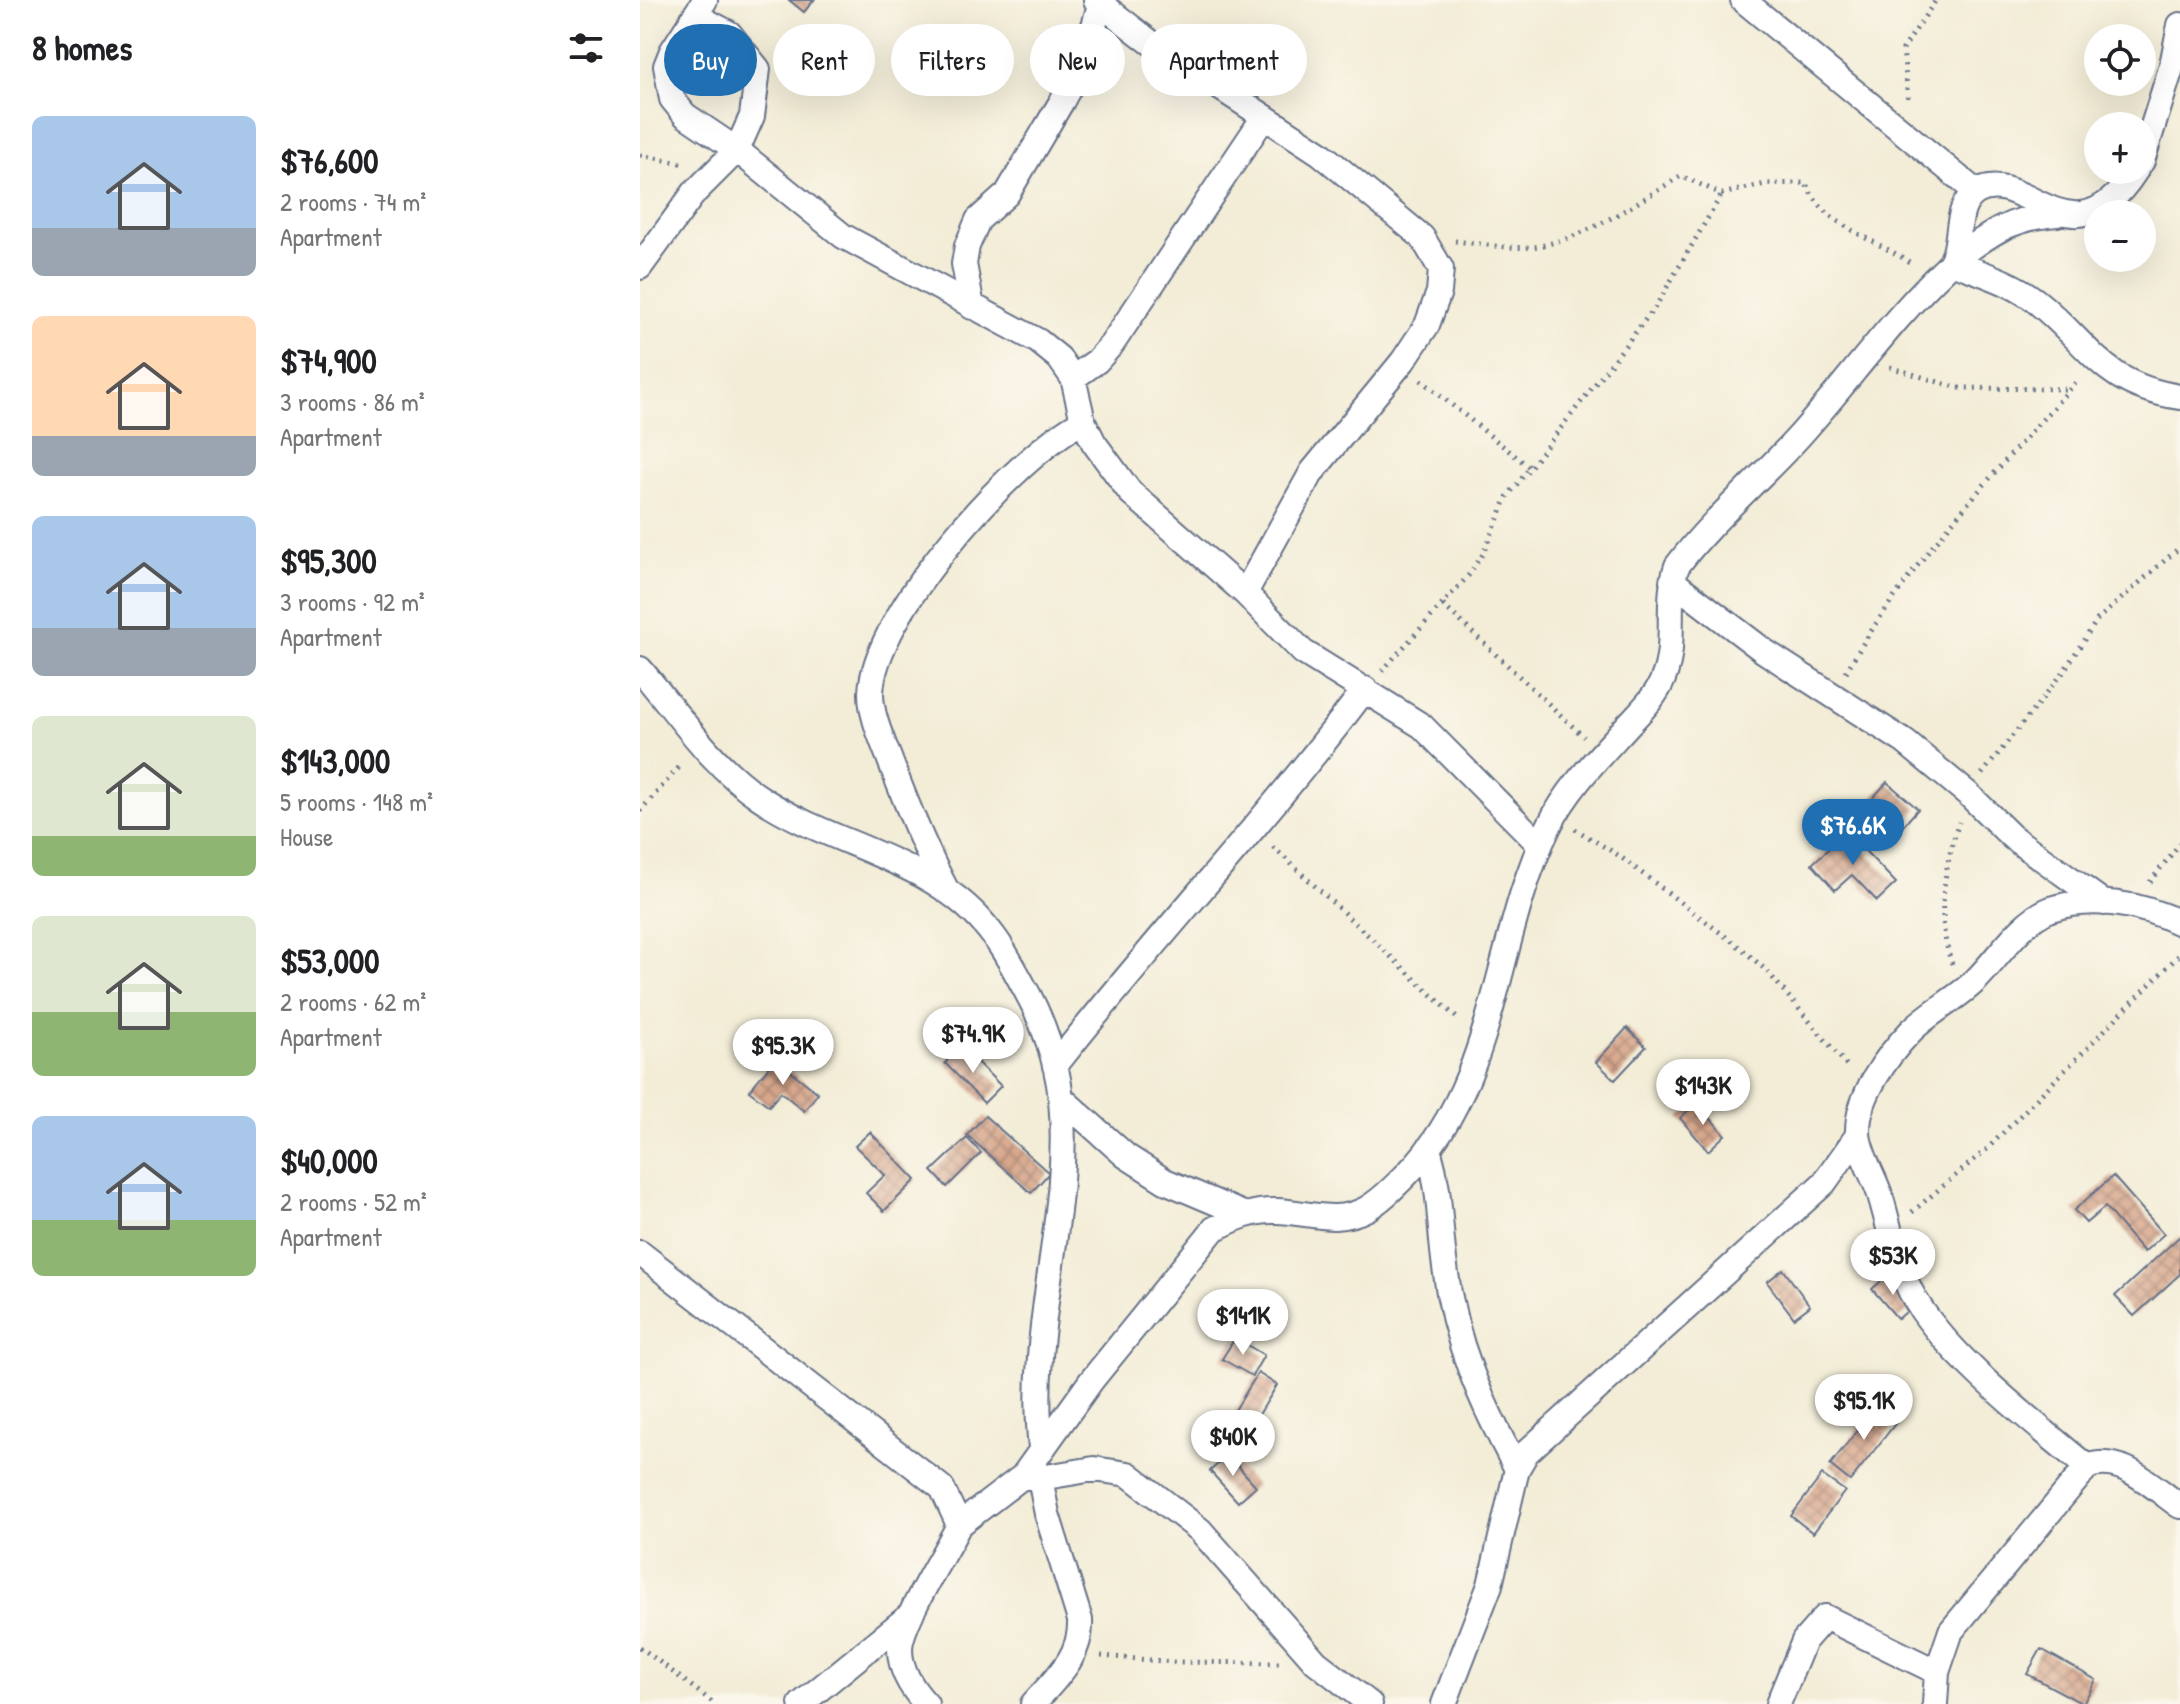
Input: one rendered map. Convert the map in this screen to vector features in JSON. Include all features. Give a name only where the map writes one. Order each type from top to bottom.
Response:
[{"type":"street","points":[[1743,0],[1976,192],[2005,191],[2064,214]]},
{"type":"street","points":[[972,307],[964,264],[967,246],[978,220],[1007,194],[1062,101],[1084,60],[1098,2],[1150,42],[1320,153],[1422,237],[1441,269],[1439,292],[1427,325],[1403,361],[1312,472],[1245,593]]},
{"type":"street","points":[[640,267],[694,193],[737,150],[752,116],[758,69],[729,33],[700,7],[666,66],[672,99],[685,115],[737,150],[843,236],[1038,341],[1059,358],[1073,378],[1083,421],[1094,443],[1130,492],[1245,593],[1303,652],[1422,726],[1540,845]]},
{"type":"street","points":[[2156,116],[2172,65],[2180,25]]},
{"type":"street","points":[[1073,378],[1097,361],[1112,344],[1264,117]]},
{"type":"street","points":[[1033,1704],[1076,1652],[1081,1638],[1080,1620],[1047,1514],[1032,1477],[1041,1447],[1214,1229],[1243,1214],[1278,1211],[1341,1218],[1353,1214],[1366,1209],[1390,1191],[1429,1152],[1460,1097],[1483,1041],[1509,935],[1540,845],[1552,820],[1663,681],[1671,654],[1672,581],[1690,548],[1800,435],[1932,280],[1952,262],[1985,237],[2024,217],[2088,215],[2122,192],[2127,184]]},
{"type":"street","points":[[1952,262],[1965,208],[1976,192]]},
{"type":"street","points":[[1952,262],[2020,290],[2037,302],[2095,361],[2147,392],[2180,397]]},
{"type":"street","points":[[948,893],[916,833],[875,720],[871,694],[875,669],[888,631],[933,564],[1046,444],[1083,421]]},
{"type":"street","points":[[1672,581],[1764,651],[1905,742],[1968,794],[2012,837],[2104,903]]},
{"type":"street","points":[[640,669],[726,770],[758,797],[912,872],[948,893],[983,921],[1003,948],[1035,1006],[1055,1066],[1061,1098],[1062,1156],[1038,1359],[1036,1406],[1041,1447]]},
{"type":"street","points":[[1055,1066],[1141,960],[1254,830],[1365,689]]},
{"type":"street","points":[[2087,1467],[1971,1365],[1913,1296],[1858,1135],[1860,1114],[1870,1090],[1911,1031],[1963,993],[2010,942],[2046,911],[2067,904],[2104,903],[2134,906],[2180,923]]},
{"type":"street","points":[[1061,1098],[1126,1156],[1165,1181],[1243,1214]]},
{"type":"street","points":[[1444,1704],[1490,1585],[1517,1469],[1527,1452],[1564,1415],[1637,1356],[1824,1183],[1858,1135]]},
{"type":"street","points":[[1429,1152],[1442,1203],[1444,1266],[1452,1309],[1478,1396],[1517,1469]]},
{"type":"street","points":[[640,1253],[909,1459],[942,1488],[959,1525]]},
{"type":"street","points":[[1935,1704],[1937,1672],[1951,1631],[2087,1467],[2102,1461],[2116,1463],[2180,1506]]},
{"type":"street","points":[[926,1704],[910,1687],[900,1649],[909,1616],[959,1525],[1032,1477],[1094,1469],[1128,1474],[1200,1530],[1316,1662],[1370,1704]]},
{"type":"street","points":[[801,1704],[909,1616]]},
{"type":"street","points":[[1778,1704],[1804,1641],[1825,1617],[1937,1672]]},
{"type":"path","points":[[1915,143],[1904,82],[1903,49],[1936,0]]},
{"type":"path","points":[[640,155],[718,168]]},
{"type":"path","points":[[1422,237],[1494,246],[1546,245],[1600,224],[1681,176],[1722,194],[1765,184],[1806,183],[1812,199],[1838,220],[1883,245],[1932,280]]},
{"type":"path","points":[[1365,689],[1443,605],[1483,554],[1502,506],[1529,467],[1656,306],[1722,194]]},
{"type":"path","points":[[1866,359],[1958,388],[2070,389]]},
{"type":"path","points":[[1403,361],[1445,403],[1529,467]]},
{"type":"path","points":[[1833,693],[1873,630],[1954,522],[2095,361]]},
{"type":"path","points":[[1963,993],[1949,955],[1941,914],[1946,862],[1968,794],[2044,698],[2097,620],[2180,547]]},
{"type":"path","points":[[1443,605],[1602,755]]},
{"type":"path","points":[[640,811],[702,742]]},
{"type":"path","points":[[1552,820],[1595,838],[1742,949],[1767,971],[1870,1090]]},
{"type":"path","points":[[1254,830],[1483,1041]]},
{"type":"path","points":[[2134,906],[2180,843]]},
{"type":"path","points":[[1887,1227],[1918,1208],[1987,1149],[2180,954]]},
{"type":"path","points":[[640,1647],[715,1704]]},
{"type":"path","points":[[1076,1652],[1125,1660],[1316,1662]]},
{"type":"building","points":[[789,0],[814,0],[804,12]]},
{"type":"building","points":[[1887,782],[1918,809],[1902,827],[1885,813],[1866,834],[1852,822]]},
{"type":"building","points":[[1847,832],[1896,883],[1877,901],[1852,875],[1835,890],[1812,864]]},
{"type":"building","points":[[1627,1028],[1646,1047],[1615,1080],[1596,1062]]},
{"type":"building","points":[[961,1046],[1001,1086],[984,1103],[945,1063]]},
{"type":"building","points":[[775,1059],[818,1093],[804,1111],[781,1092],[769,1106],[749,1091]]},
{"type":"building","points":[[1697,1103],[1725,1135],[1708,1151],[1680,1118]]},
{"type":"building","points":[[985,1116],[1049,1173],[1031,1193],[967,1135]]},
{"type":"building","points":[[870,1132],[916,1180],[884,1211],[866,1193],[885,1175],[855,1146]]},
{"type":"building","points":[[967,1138],[981,1153],[947,1187],[932,1171]]},
{"type":"building","points":[[2113,1176],[2164,1234],[2144,1252],[2105,1207],[2086,1223],[2074,1210]]},
{"type":"building","points":[[2180,1236],[2180,1274],[2134,1316],[2115,1296]]},
{"type":"building","points":[[1783,1269],[1810,1306],[1794,1318],[1767,1282]]},
{"type":"building","points":[[1888,1275],[1914,1305],[1898,1319],[1872,1289]]},
{"type":"building","points":[[1235,1338],[1264,1355],[1252,1376],[1222,1359]]},
{"type":"building","points":[[1258,1373],[1277,1385],[1252,1426],[1232,1415]]},
{"type":"building","points":[[1879,1403],[1899,1419],[1850,1481],[1830,1465]]},
{"type":"building","points":[[1228,1455],[1256,1486],[1238,1502],[1210,1471]]},
{"type":"building","points":[[1822,1475],[1845,1491],[1813,1533],[1791,1516]]},
{"type":"building","points":[[2041,1649],[2096,1680],[2083,1704],[2027,1674]]}]
